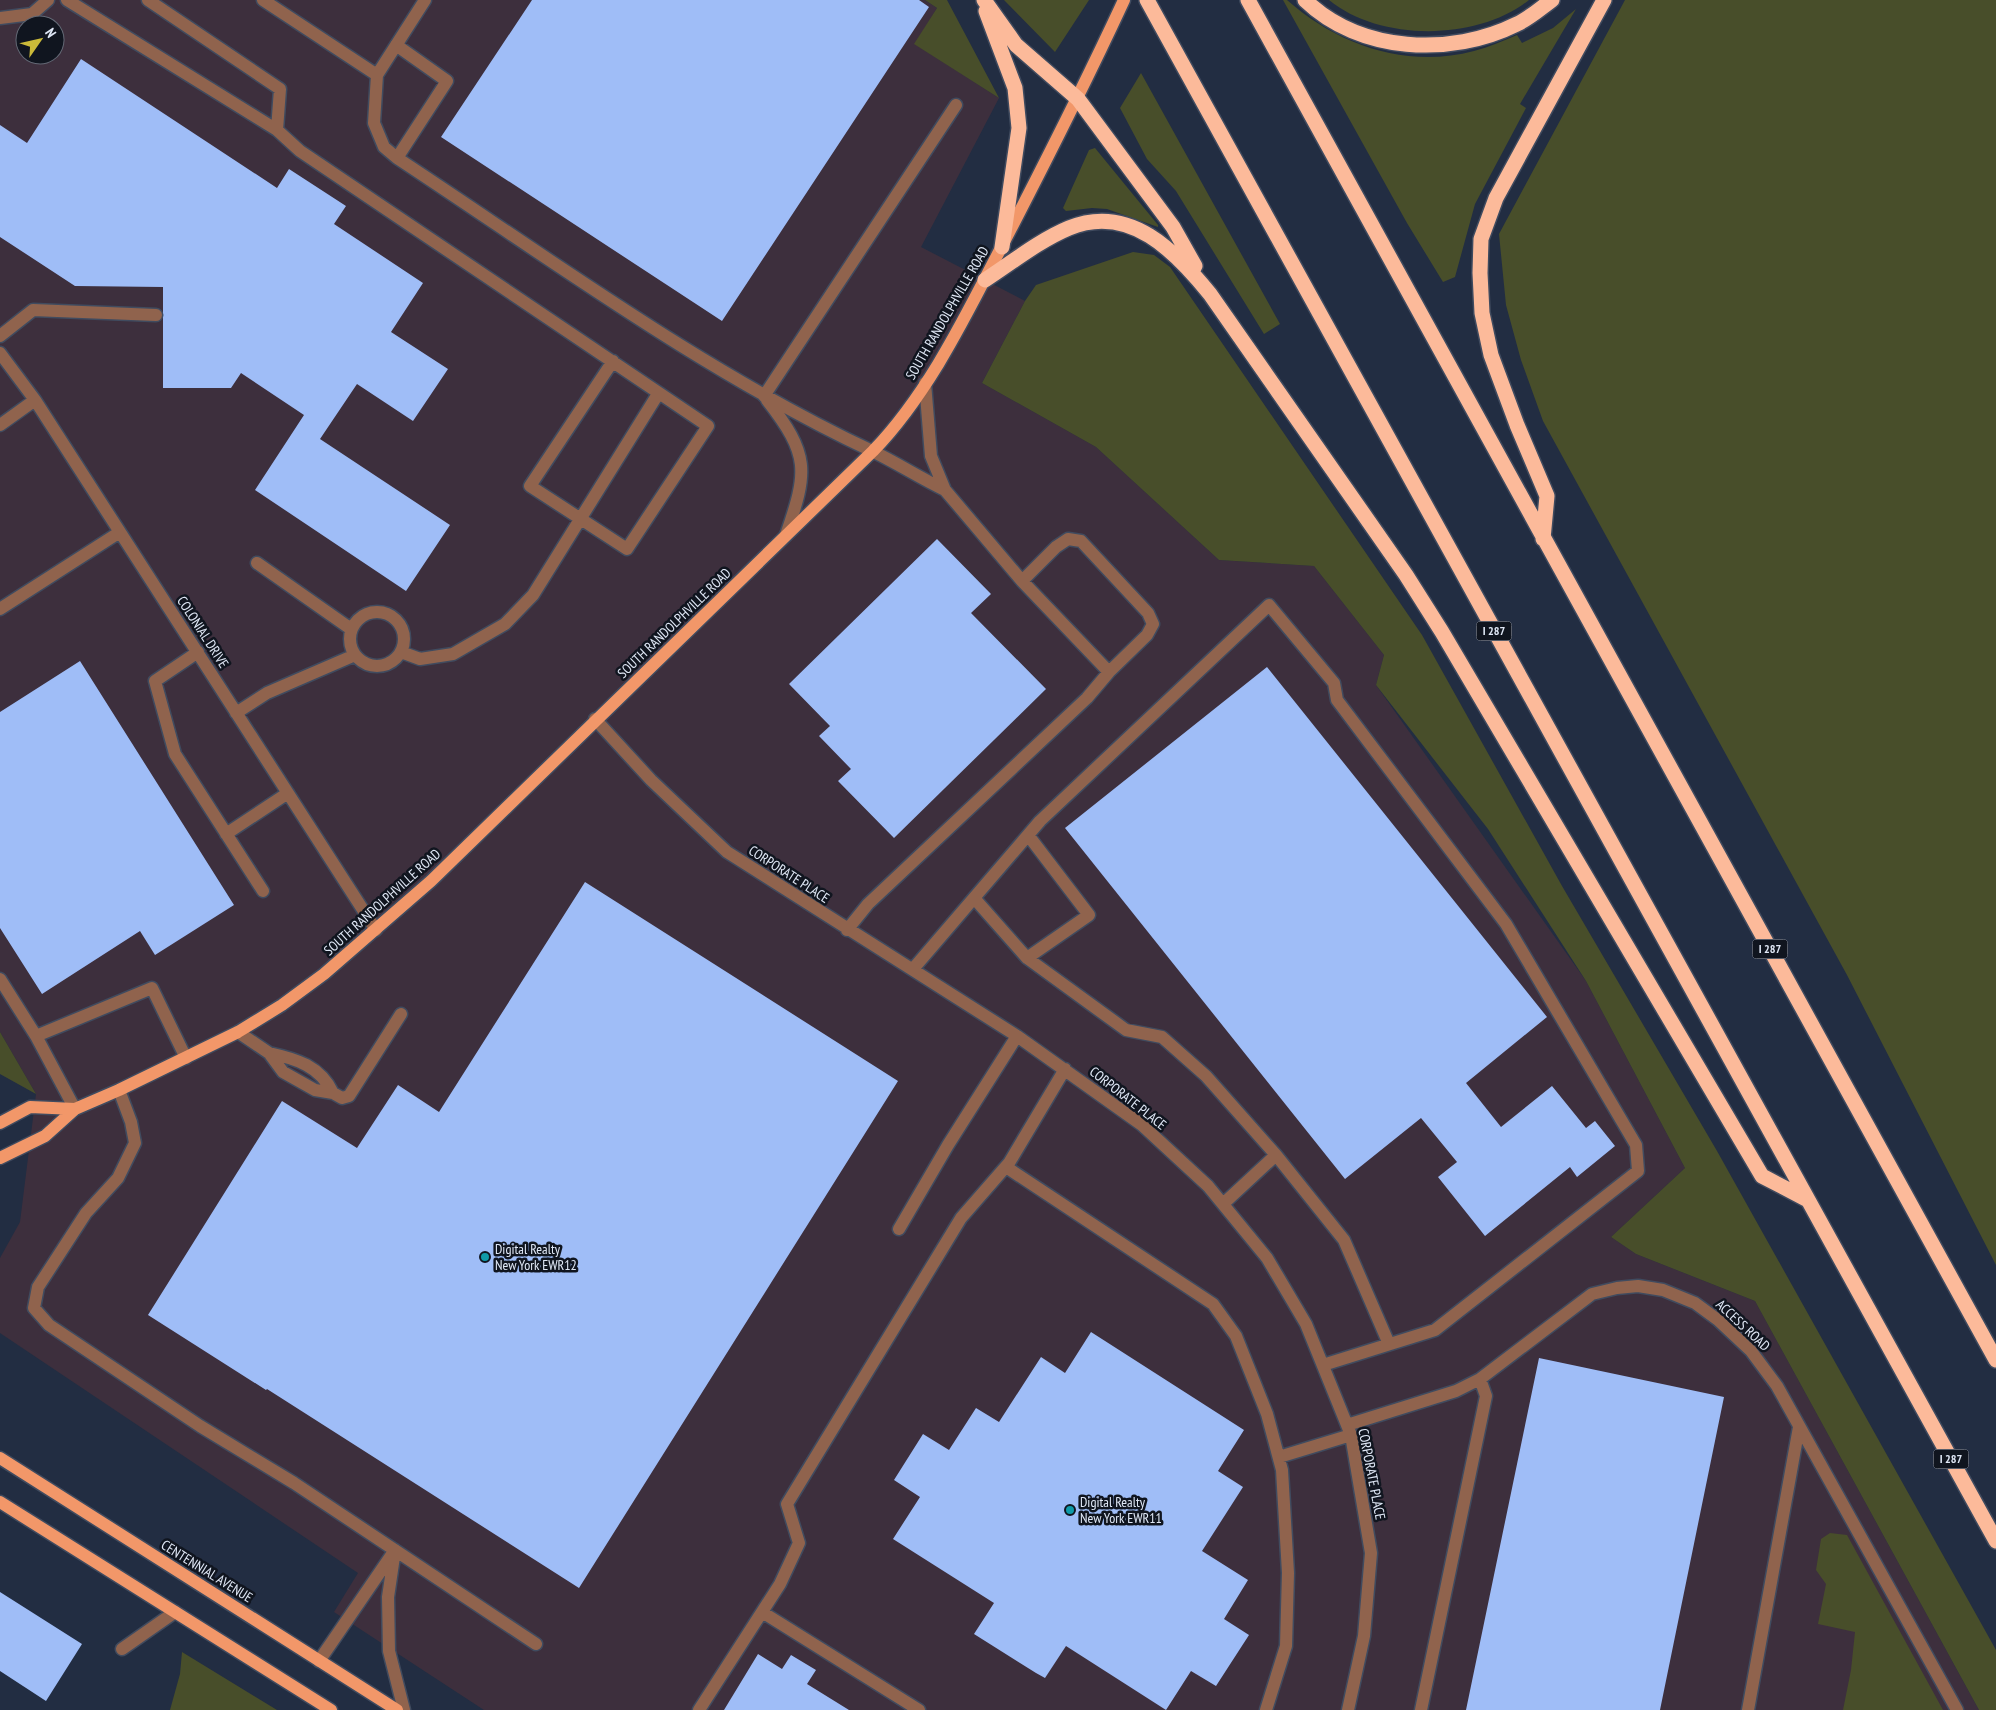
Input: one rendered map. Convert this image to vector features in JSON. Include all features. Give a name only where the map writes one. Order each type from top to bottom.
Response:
[{"type":"highway","points":[[983,0],[1016,45],[1078,99],[1173,227],[1210,294]]},
{"type":"highway","points":[[983,0],[1015,88],[1019,128],[1002,247]]},
{"type":"highway","name":"I 287","points":[[1147,0],[1996,1541]]},
{"type":"highway","name":"I 287","points":[[1248,0],[1996,1360]]},
{"type":"highway","points":[[1305,0],[1334,22],[1368,38],[1434,46],[1493,34],[1519,23],[1552,0]]},
{"type":"highway","points":[[1543,539],[1547,496],[1517,425],[1491,355],[1482,313],[1480,273],[1482,240],[1496,198],[1604,0]]},
{"type":"highway","points":[[984,280],[1053,236],[1071,227],[1107,223],[1141,231],[1160,241],[1183,260],[1210,294],[1406,575],[1442,632],[1762,1176],[1808,1200]]},
{"type":"main road","name":"SOUTH RANDOLPHVILLE ROAD","points":[[0,1158],[45,1136],[75,1109],[119,1090],[238,1032],[282,1005],[324,974],[431,881],[873,452],[895,426],[951,341],[1078,99],[1124,0]]},
{"type":"main road","name":"SOUTH RANDOLPHVILLE ROAD","points":[[0,1122],[30,1107],[75,1109]]},
{"type":"main road","name":"CENTENNIAL AVENUE","points":[[0,1458],[397,1710]]},
{"type":"main road","points":[[0,1502],[331,1710]]},
{"type":"street","points":[[0,18],[32,14],[48,0]]},
{"type":"street","points":[[67,0],[277,130],[300,151],[612,361],[658,394],[708,426],[627,549],[530,486],[612,361]]},
{"type":"street","points":[[148,0],[280,89],[277,130]]},
{"type":"street","points":[[263,0],[378,75]]},
{"type":"street","points":[[425,0],[378,75],[374,123],[384,147],[397,158],[701,359],[842,438],[945,490]]},
{"type":"street","points":[[396,45],[447,81],[397,158]]},
{"type":"street","points":[[764,396],[956,105]]},
{"type":"street","points":[[0,336],[33,310],[156,315]]},
{"type":"street","name":"COLONIAL DRIVE","points":[[0,353],[35,400],[376,930]]},
{"type":"street","points":[[925,383],[931,456],[945,490],[1022,581],[1109,672]]},
{"type":"street","points":[[400,652],[420,659],[453,654],[505,624],[533,595],[658,394]]},
{"type":"street","points":[[764,396],[787,426],[798,450],[802,475],[800,494],[786,535]]},
{"type":"street","points":[[0,425],[35,400]]},
{"type":"street","points":[[0,608],[120,532]]},
{"type":"street","points":[[847,930],[868,904],[1087,698],[1109,672],[1147,635],[1153,624],[1148,612],[1081,542],[1068,539],[1056,547],[1022,581]]},
{"type":"street","points":[[257,563],[351,629]]},
{"type":"street","points":[[913,969],[1040,821],[1269,605],[1334,683],[1337,700],[1506,924],[1636,1145],[1638,1171],[1435,1330],[1323,1364]]},
{"type":"street","points":[[380,611],[388,614],[401,626],[404,644],[400,652],[387,664],[379,666],[369,665],[355,655],[350,638],[351,629],[362,616],[380,611]]},
{"type":"street","points":[[198,652],[156,681],[175,754],[263,891]]},
{"type":"street","points":[[236,713],[268,693],[355,655]]},
{"type":"street","name":"CORPORATE PLACE","points":[[595,720],[651,780],[727,852],[1016,1036],[1142,1125],[1208,1186],[1267,1258],[1306,1324],[1349,1430],[1371,1553],[1364,1636],[1348,1710]]},
{"type":"street","points":[[226,834],[288,794]]},
{"type":"street","points":[[1026,958],[1089,915],[1028,835]]},
{"type":"street","points":[[974,898],[1026,958],[1126,1030],[1162,1037],[1206,1076],[1276,1156],[1344,1240],[1389,1344]]},
{"type":"street","points":[[0,979],[36,1036],[75,1109]]},
{"type":"street","points":[[36,1036],[152,988],[186,1058]]},
{"type":"street","points":[[238,1032],[269,1053],[283,1072],[315,1090],[333,1093],[342,1098],[349,1096],[401,1014]]},
{"type":"street","points":[[899,1229],[948,1145],[1016,1036]]},
{"type":"street","points":[[698,1710],[780,1584],[799,1543],[787,1504],[961,1218],[1006,1166],[1065,1069]]},
{"type":"street","points":[[119,1090],[131,1122],[135,1143],[118,1178],[86,1213],[38,1287],[34,1308],[57,1331],[200,1426],[294,1483],[536,1644]]},
{"type":"street","points":[[1223,1204],[1276,1156]]},
{"type":"street","points":[[1006,1166],[1213,1304],[1236,1336],[1267,1414],[1282,1470],[1288,1573],[1286,1646],[1266,1710]]},
{"type":"street","name":"ACCESS ROAD","points":[[1279,1457],[1456,1391],[1480,1379],[1592,1294],[1616,1288],[1638,1286],[1663,1290],[1695,1303],[1718,1320],[1764,1366],[1958,1710]]},
{"type":"street","points":[[1421,1710],[1486,1396],[1480,1379]]},
{"type":"street","points":[[1748,1710],[1799,1427]]},
{"type":"street","points":[[319,1660],[395,1550]]},
{"type":"street","points":[[395,1550],[388,1597],[389,1651],[404,1710]]},
{"type":"street","points":[[122,1649],[176,1612]]},
{"type":"street","points":[[762,1612],[919,1710]]},
{"type":"shaded area","points":[[0,0],[925,0],[937,8],[915,44],[999,98],[921,247],[1025,301],[982,383],[1096,447],[1219,560],[1314,566],[1384,655],[1376,685],[1586,981],[1685,1168],[1611,1237],[1636,1254],[1755,1301],[1979,1710],[484,1710],[334,1612],[358,1573],[0,1333],[0,1258],[20,1222],[36,1094],[0,1032]]},
{"type":"green space","points":[[925,0],[947,0],[999,98],[914,44],[937,8]]},
{"type":"green space","points":[[1004,0],[1089,0],[1055,52]]},
{"type":"green space","points":[[1283,0],[1287,0],[1307,16],[1351,41],[1398,55],[1423,57],[1449,56],[1474,51],[1517,35],[1522,43],[1553,28],[1576,9],[1520,104],[1526,108],[1475,204],[1455,277],[1443,282],[1407,223]]},
{"type":"green space","points":[[1329,0],[1529,0],[1508,13],[1483,23],[1457,29],[1429,31],[1401,29],[1375,23],[1350,14]]},
{"type":"green space","points":[[1625,0],[1996,0],[1996,1265],[1847,975],[1543,421],[1521,360],[1506,305],[1499,234]]},
{"type":"green space","points":[[1141,73],[1280,324],[1264,334],[1176,191],[1147,159],[1120,108]]},
{"type":"green space","points":[[1095,148],[1158,227],[1107,209],[1092,208],[1066,211],[1063,208],[1089,150]]},
{"type":"green space","points":[[1133,252],[1154,255],[1170,267],[1422,635],[1562,886],[1717,1151],[1996,1650],[1996,1710],[1979,1710],[1755,1301],[1636,1254],[1611,1237],[1685,1168],[1586,981],[1488,829],[1376,685],[1384,655],[1314,566],[1219,560],[1096,447],[982,383],[1025,301],[1036,285]]},
{"type":"green space","points":[[0,1032],[36,1094],[0,1074]]},
{"type":"green space","points":[[1830,1533],[1847,1535],[1943,1710],[1843,1710],[1851,1670],[1855,1632],[1818,1624],[1826,1584],[1816,1570],[1821,1539]]},
{"type":"green space","points":[[182,1652],[277,1710],[170,1710],[180,1674]]},
{"type":"building","points":[[532,0],[919,0],[929,7],[722,321],[441,137]]},
{"type":"building","points":[[81,59],[277,188],[289,169],[346,206],[334,224],[423,283],[391,332],[448,369],[413,421],[357,384],[320,439],[450,525],[406,591],[255,490],[304,415],[241,373],[231,388],[163,388],[163,287],[75,286],[0,237],[0,125],[27,143]]},
{"type":"building","points":[[937,539],[991,594],[971,613],[1046,689],[894,838],[838,781],[851,769],[819,736],[830,726],[789,684]]},
{"type":"building","points":[[80,661],[234,905],[155,955],[140,931],[42,994],[0,928],[0,712]]},
{"type":"building","points":[[1267,667],[1547,1017],[1466,1083],[1501,1127],[1552,1086],[1586,1128],[1595,1121],[1615,1146],[1577,1177],[1570,1167],[1485,1236],[1438,1177],[1457,1162],[1421,1118],[1345,1179],[1065,828]]},
{"type":"building","name":"Digital Realty New York EWR12","points":[[585,882],[898,1081],[579,1588],[148,1315],[282,1101],[357,1148],[398,1085],[439,1112]]},
{"type":"building","name":"Digital Realty New York EWR11","points":[[1091,1332],[1244,1430],[1218,1471],[1243,1487],[1202,1551],[1248,1580],[1224,1619],[1249,1635],[1216,1686],[1191,1671],[1166,1710],[1066,1646],[1045,1678],[1036,1673],[974,1634],[994,1603],[893,1539],[920,1497],[894,1480],[923,1434],[949,1450],[976,1408],[999,1422],[1041,1357],[1065,1373]]},
{"type":"building","points":[[1539,1358],[1724,1397],[1660,1710],[1466,1710]]},
{"type":"building","points":[[0,1592],[82,1644],[46,1701],[0,1671]]},
{"type":"building","points":[[758,1654],[782,1669],[791,1655],[816,1670],[807,1684],[849,1710],[724,1710]]},
{"type":"place","name":"Digital Realty New York EWR12","points":[[485,1257]]},
{"type":"place","name":"Digital Realty New York EWR11","points":[[1070,1510]]}]
